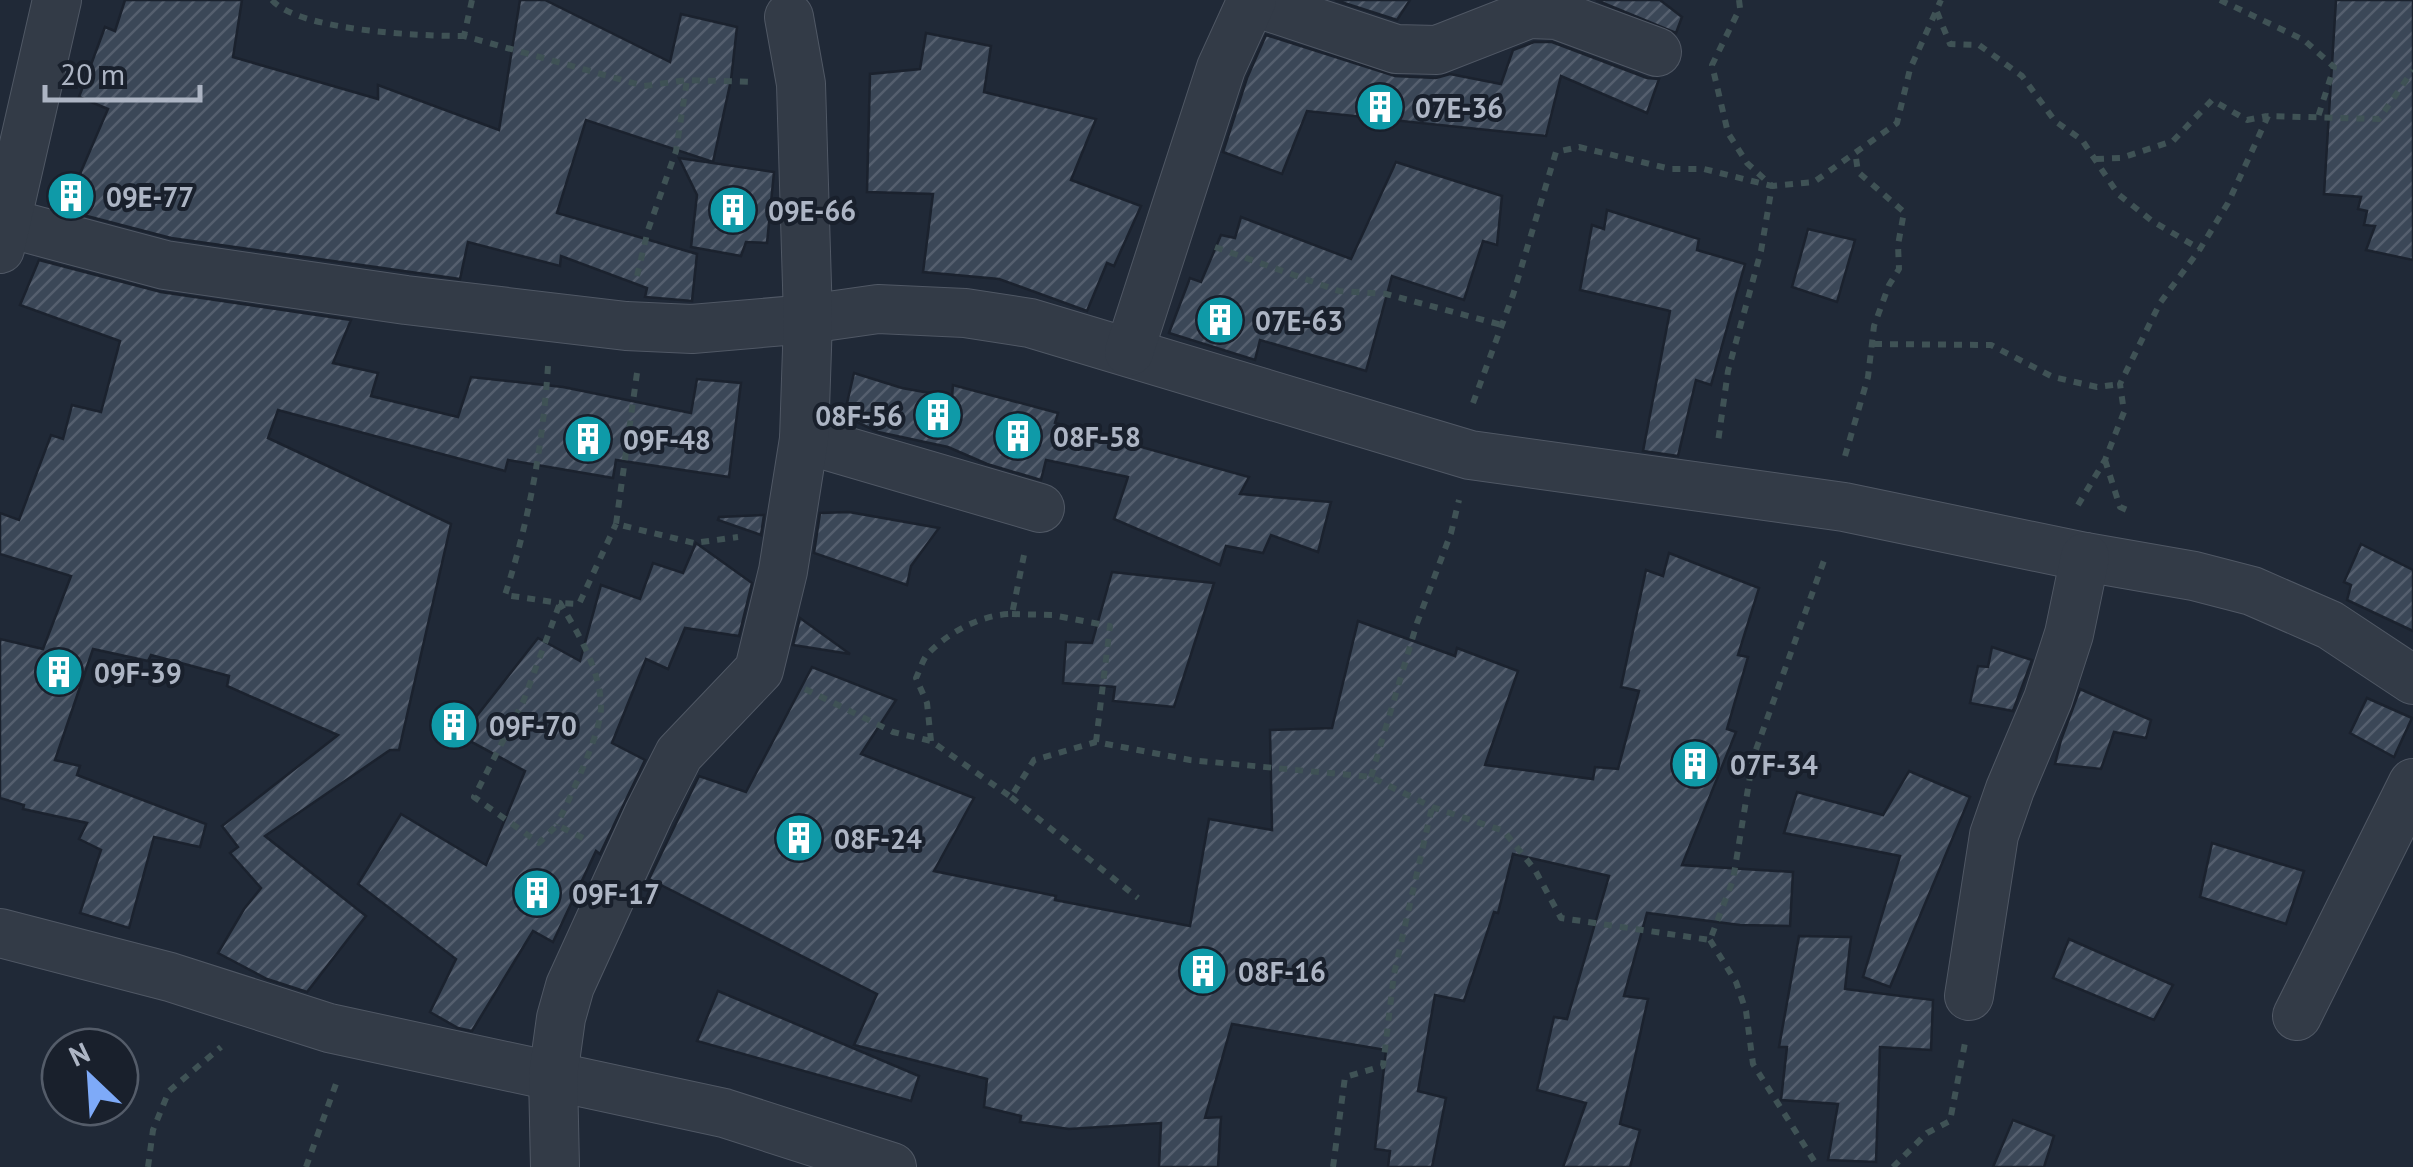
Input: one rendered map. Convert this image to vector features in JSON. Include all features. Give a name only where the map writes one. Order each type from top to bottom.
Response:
[{"type":"street","points":[[57,0],[2,231],[165,265],[406,300],[634,326],[692,329],[808,320],[878,309],[965,312],[1030,323],[1452,450],[1836,506],[2194,576],[2252,591],[2330,625],[2413,680]]},
{"type":"street","points":[[1129,352],[1222,68],[1251,1],[1396,49],[1438,50],[1529,14],[1558,14],[1657,52]]},
{"type":"street","points":[[555,1167],[553,1076],[560,1018],[570,986],[680,754],[759,670],[788,542],[804,439],[808,320],[801,84],[789,17]]},
{"type":"street","points":[[804,439],[1040,508]]},
{"type":"street","points":[[1969,996],[1994,835],[2048,699],[2069,634],[2069,554]]},
{"type":"street","points":[[2297,1016],[2413,783]]},
{"type":"street","points":[[0,933],[170,977],[358,1034],[724,1112],[892,1167]]},
{"type":"path","points":[[272,0],[280,10],[354,29],[464,36],[644,86],[687,80],[801,84]]},
{"type":"path","points":[[464,36],[472,0]]},
{"type":"path","points":[[1740,0],[1740,8],[1712,64],[1728,133],[1747,163],[1772,186]]},
{"type":"path","points":[[1371,777],[1417,622],[1451,533],[1452,450],[1466,426],[1502,324],[1556,152],[1579,147],[1671,169],[1704,169],[1772,186],[1814,182],[1896,124],[1910,69],[1941,0]]},
{"type":"path","points":[[2220,0],[2304,40],[2334,67],[2318,118]]},
{"type":"path","points":[[1936,11],[1950,44],[1979,45],[2022,76],[2054,121],[2082,140],[2118,194],[2152,221],[2200,249]]},
{"type":"path","points":[[2096,160],[2122,158],[2174,141],[2212,100],[2246,120],[2268,116],[2379,119],[2413,70]]},
{"type":"path","points":[[550,318],[534,483],[505,595],[580,604],[616,524],[634,326],[648,230],[676,151],[687,80]]},
{"type":"path","points":[[2069,554],[2124,412],[2120,384],[2160,303],[2228,203],[2268,116]]},
{"type":"path","points":[[1710,940],[1734,880],[1753,758],[1836,506],[1868,378],[1874,326],[1899,269],[1898,245],[1904,212],[1858,172],[1855,150]]},
{"type":"path","points":[[1712,488],[1728,371],[1761,251],[1772,186]]},
{"type":"path","points":[[1170,228],[1236,256],[1339,290],[1386,294],[1502,324]]},
{"type":"path","points":[[1874,344],[1991,345],[2054,377],[2097,387],[2120,384]]},
{"type":"path","points":[[1012,614],[1023,557],[1040,508]]},
{"type":"path","points":[[616,524],[694,543],[750,535],[788,542]]},
{"type":"path","points":[[560,603],[582,639],[602,708],[576,784],[557,825],[539,843],[474,797],[522,702],[560,603]]},
{"type":"path","points":[[931,741],[928,703],[916,678],[926,657],[960,630],[991,614],[1012,614],[1052,615],[1110,626],[1096,742]]},
{"type":"path","points":[[759,670],[893,732],[931,741],[1011,797],[1138,898]]},
{"type":"path","points":[[1011,797],[1034,760],[1096,742],[1190,760],[1371,777],[1432,807],[1504,831],[1535,870],[1561,918],[1710,940],[1736,982],[1746,1012],[1753,1064],[1818,1167]]},
{"type":"path","points":[[1333,1167],[1345,1076],[1383,1066],[1396,958],[1432,807]]},
{"type":"path","points":[[557,825],[626,862]]},
{"type":"path","points":[[1892,1166],[1927,1133],[1950,1121],[1969,996]]},
{"type":"path","points":[[148,1167],[152,1130],[169,1091],[240,1030],[282,1014]]},
{"type":"path","points":[[306,1167],[358,1034]]},
{"type":"building","points":[[125,0],[242,0],[233,57],[378,99],[378,85],[499,130],[520,0],[545,0],[670,62],[681,14],[737,27],[731,80],[713,162],[586,120],[557,213],[697,254],[692,301],[645,297],[647,288],[561,256],[560,266],[468,242],[460,279],[171,238],[60,209],[69,188],[73,190],[108,109],[79,97],[105,27],[115,31]]},
{"type":"building","points":[[1335,0],[1410,0],[1397,20]]},
{"type":"building","points":[[1596,0],[1660,0],[1682,17],[1676,33]]},
{"type":"building","points":[[2336,0],[2413,0],[2413,260],[2366,250],[2375,226],[2364,225],[2367,211],[2358,209],[2361,197],[2324,194]]},
{"type":"building","points":[[926,33],[991,46],[984,92],[1096,119],[1071,180],[1141,206],[1114,266],[1107,263],[1087,311],[999,279],[923,272],[933,194],[867,192],[870,74],[920,69]]},
{"type":"building","points":[[1266,35],[1395,76],[1436,78],[1450,74],[1501,84],[1513,50],[1534,42],[1552,42],[1659,79],[1647,113],[1561,76],[1546,136],[1307,111],[1282,174],[1223,152],[1247,78]]},
{"type":"building","name":"09E-66","points":[[679,158],[774,172],[767,243],[746,242],[741,256],[691,247],[697,195]]},
{"type":"building","points":[[1396,162],[1502,196],[1497,245],[1483,241],[1464,300],[1392,276],[1366,371],[1260,340],[1255,360],[1169,333],[1190,278],[1201,282],[1221,235],[1235,238],[1241,217],[1351,259]]},
{"type":"building","points":[[1607,210],[1699,239],[1697,250],[1745,264],[1711,385],[1696,380],[1678,456],[1643,451],[1670,311],[1580,290],[1592,225],[1604,229]]},
{"type":"building","points":[[1808,229],[1855,240],[1837,302],[1792,287]]},
{"type":"building","points":[[39,260],[161,292],[351,320],[333,363],[378,373],[371,396],[458,417],[471,377],[563,387],[691,413],[697,379],[741,383],[729,477],[616,460],[613,478],[508,460],[505,471],[278,410],[268,438],[451,524],[399,750],[390,750],[265,836],[366,916],[307,992],[267,979],[218,953],[261,888],[230,853],[238,847],[222,826],[338,735],[227,686],[229,676],[151,655],[148,661],[93,649],[55,760],[80,766],[77,775],[206,824],[200,847],[154,837],[129,928],[80,913],[101,850],[79,839],[87,823],[23,809],[24,805],[0,798],[0,639],[43,649],[71,576],[0,554],[0,513],[19,520],[51,435],[63,439],[72,405],[101,412],[120,341],[20,305]]},
{"type":"building","points":[[854,373],[902,388],[952,397],[953,385],[1058,413],[1055,423],[1249,477],[1240,494],[1331,502],[1318,552],[1271,535],[1263,553],[1226,546],[1220,565],[1114,519],[1128,477],[1046,460],[1041,480],[948,447],[878,432],[844,416]]},
{"type":"building","points":[[849,512],[939,528],[911,566],[907,585],[814,553],[820,513]]},
{"type":"building","points":[[764,515],[761,535],[718,520],[719,517]]},
{"type":"building","points":[[696,543],[752,583],[739,636],[685,628],[668,669],[646,659],[612,743],[645,760],[600,854],[596,851],[553,942],[533,931],[472,1031],[458,1028],[430,1012],[456,959],[358,884],[401,814],[486,865],[525,771],[461,736],[538,638],[580,661],[601,585],[640,599],[653,563],[683,573]]},
{"type":"building","points":[[2361,544],[2413,570],[2413,631],[2347,600],[2351,585],[2344,582]]},
{"type":"building","points":[[1669,553],[1759,588],[1738,655],[1748,657],[1727,729],[1736,732],[1682,865],[1793,872],[1790,926],[1740,925],[1647,913],[1624,996],[1648,999],[1620,1124],[1640,1130],[1630,1167],[1563,1167],[1586,1103],[1537,1090],[1554,1017],[1567,1019],[1609,876],[1513,854],[1498,913],[1494,912],[1464,1001],[1435,995],[1418,1091],[1446,1098],[1432,1167],[1388,1167],[1390,1151],[1375,1149],[1386,1050],[1232,1024],[1205,1118],[1221,1117],[1218,1167],[1159,1167],[1161,1123],[1069,1129],[1020,1122],[1021,1116],[984,1107],[987,1079],[854,1045],[877,994],[649,879],[699,776],[746,792],[812,667],[896,700],[861,754],[974,798],[934,871],[1190,926],[1209,819],[1272,830],[1270,730],[1332,728],[1358,621],[1455,656],[1457,648],[1518,671],[1485,765],[1593,779],[1595,767],[1618,769],[1639,691],[1621,687],[1646,570],[1663,576]]},
{"type":"building","points":[[1112,572],[1214,583],[1174,707],[1113,701],[1115,687],[1063,683],[1066,642],[1092,643]]},
{"type":"building","points":[[800,618],[850,654],[793,645]]},
{"type":"building","points":[[1992,647],[2032,660],[2013,711],[1970,703],[1978,666],[1988,667]]},
{"type":"building","points":[[2080,689],[2151,720],[2146,738],[2114,732],[2101,769],[2055,764]]},
{"type":"building","points":[[2367,698],[2412,718],[2394,757],[2350,733]]},
{"type":"building","points":[[1909,771],[1970,797],[1890,987],[1863,977],[1900,856],[1784,833],[1797,792],[1883,815]]},
{"type":"building","points":[[2212,843],[2304,871],[2286,924],[2200,897]]},
{"type":"building","points":[[1799,936],[1851,937],[1845,989],[1933,1000],[1931,1050],[1880,1047],[1876,1162],[1828,1160],[1838,1104],[1781,1100],[1787,1047],[1779,1047]]},
{"type":"building","points":[[2069,939],[2173,985],[2154,1020],[2053,978]]},
{"type":"building","points":[[718,991],[919,1076],[911,1101],[697,1041]]},
{"type":"building","points":[[2013,1120],[2054,1136],[2044,1167],[1993,1167]]},
{"type":"place","name":"07E-36","points":[[1380,107]]},
{"type":"place","name":"09E-77","points":[[71,196]]},
{"type":"place","name":"09E-66","points":[[733,210]]},
{"type":"place","name":"07E-63","points":[[1220,320]]},
{"type":"place","name":"08F-56","points":[[938,415]]},
{"type":"place","name":"08F-58","points":[[1018,436]]},
{"type":"place","name":"09F-48","points":[[588,439]]},
{"type":"place","name":"09F-39","points":[[59,672]]},
{"type":"place","name":"09F-70","points":[[454,725]]},
{"type":"place","name":"07F-34","points":[[1695,764]]},
{"type":"place","name":"08F-24","points":[[799,838]]},
{"type":"place","name":"09F-17","points":[[537,893]]},
{"type":"place","name":"08F-16","points":[[1203,971]]}]
